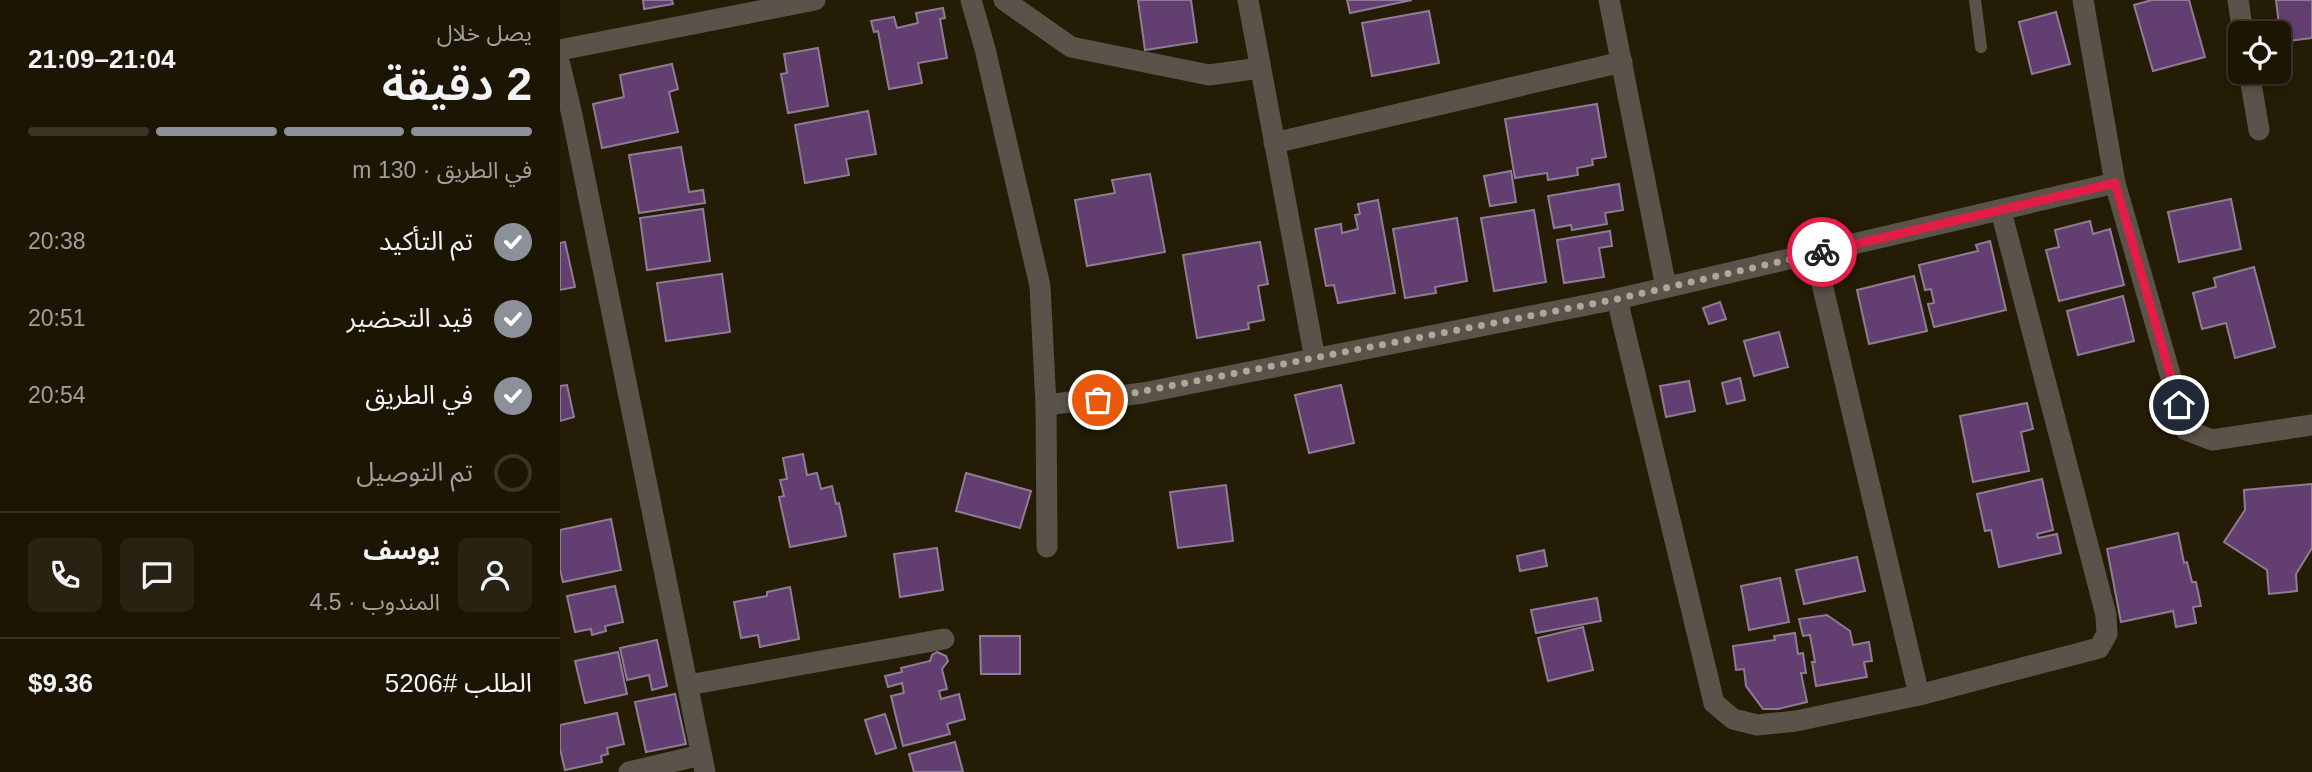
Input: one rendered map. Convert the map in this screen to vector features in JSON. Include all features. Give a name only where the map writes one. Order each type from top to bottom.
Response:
[{"type":"street","points":[[560,50],[815,0]]},
{"type":"street","points":[[971,0],[985,49],[1040,286],[1046,405],[1047,547]]},
{"type":"street","points":[[1004,0],[1071,47],[1209,75],[1260,68]]},
{"type":"street","points":[[1248,0],[1315,359]]},
{"type":"street","points":[[1609,0],[1666,287]]},
{"type":"street","points":[[2083,0],[2115,183],[2186,430],[2212,440],[2312,425]]},
{"type":"street","points":[[2238,0],[2241,21]]},
{"type":"street","points":[[1274,143],[1622,62]]},
{"type":"street","points":[[560,65],[703,763],[629,772]]},
{"type":"street","points":[[2251,84],[2259,130]]},
{"type":"street","points":[[1046,405],[1143,393],[1617,299],[2115,183]]},
{"type":"street","points":[[1617,299],[1714,703],[1733,719],[1756,725],[1796,721],[1919,695],[2099,648],[2107,634],[2106,615],[2001,211]]},
{"type":"street","points":[[1815,254],[1919,695]]},
{"type":"street","points":[[688,685],[944,639]]},
{"type":"lane","points":[[1975,0],[1981,47]]},
{"type":"building","points":[[643,0],[672,0],[673,4],[644,9]]},
{"type":"building","points":[[1138,0],[1191,0],[1197,42],[1145,50]]},
{"type":"building","points":[[1347,0],[1412,0],[1350,13]]},
{"type":"building","points":[[2152,0],[2189,0],[2205,57],[2153,71],[2134,5]]},
{"type":"building","points":[[2276,0],[2312,0],[2312,38],[2291,41],[2291,21],[2278,21]]},
{"type":"building","points":[[943,8],[945,18],[940,19],[947,58],[918,63],[922,83],[889,89],[878,31],[874,32],[871,21],[894,17],[897,28],[918,23],[916,13]]},
{"type":"building","points":[[1429,11],[1439,63],[1372,76],[1362,23]]},
{"type":"building","points":[[2056,12],[2070,64],[2032,74],[2019,22]]},
{"type":"building","points":[[818,48],[828,106],[788,113],[781,74],[787,73],[784,54]]},
{"type":"building","points":[[672,64],[678,89],[669,92],[678,132],[602,148],[593,104],[624,97],[620,75]]},
{"type":"building","points":[[1597,104],[1606,157],[1592,159],[1593,165],[1577,168],[1578,175],[1548,180],[1547,173],[1515,178],[1505,119]]},
{"type":"building","points":[[868,111],[876,154],[846,159],[849,175],[805,183],[795,125]]},
{"type":"building","points":[[681,147],[689,192],[703,190],[705,203],[639,213],[629,155]]},
{"type":"building","points":[[1511,171],[1516,202],[1490,206],[1484,176]]},
{"type":"building","points":[[1150,174],[1165,252],[1087,266],[1075,200],[1115,193],[1112,180]]},
{"type":"building","points":[[1619,184],[1623,210],[1605,213],[1607,224],[1572,230],[1571,225],[1554,228],[1548,196]]},
{"type":"building","points":[[2231,199],[2241,249],[2179,262],[2168,212]]},
{"type":"building","points":[[1378,200],[1395,293],[1338,303],[1334,285],[1326,286],[1315,229],[1341,224],[1342,233],[1358,229],[1355,215],[1360,214],[1358,204]]},
{"type":"building","points":[[703,209],[710,261],[647,270],[640,218]]},
{"type":"building","points":[[1534,210],[1546,282],[1494,291],[1481,218]]},
{"type":"building","points":[[1457,218],[1467,281],[1435,287],[1436,293],[1405,298],[1393,229]]},
{"type":"building","points":[[2090,221],[2093,234],[2110,229],[2124,285],[2059,301],[2046,250],[2059,247],[2055,230]]},
{"type":"building","points":[[1610,231],[1612,246],[1599,248],[1604,277],[1564,283],[1557,240]]},
{"type":"building","points":[[1990,241],[2006,310],[1934,327],[1928,304],[1934,303],[1931,289],[1925,290],[1919,265],[1978,251],[1976,245]]},
{"type":"building","points":[[565,242],[575,287],[560,290],[560,243]]},
{"type":"building","points":[[1260,242],[1268,284],[1258,286],[1264,320],[1248,323],[1249,329],[1197,338],[1183,255]]},
{"type":"building","points":[[2254,267],[2275,347],[2235,358],[2226,323],[2202,329],[2193,293],[2216,287],[2214,278]]},
{"type":"building","points":[[722,274],[730,332],[666,341],[657,283]]},
{"type":"building","points":[[1914,276],[1927,331],[1869,344],[1857,290]]},
{"type":"building","points":[[2123,296],[2134,341],[2078,355],[2067,311]]},
{"type":"building","points":[[1720,302],[1726,319],[1709,324],[1703,308]]},
{"type":"building","points":[[1779,332],[1788,367],[1754,376],[1744,341]]},
{"type":"building","points":[[1740,378],[1745,400],[1727,404],[1722,383]]},
{"type":"building","points":[[1689,381],[1695,411],[1666,417],[1660,386]]},
{"type":"building","points":[[567,385],[574,417],[560,421],[560,386]]},
{"type":"building","points":[[1341,385],[1354,443],[1309,453],[1295,395]]},
{"type":"building","points":[[2027,403],[2033,429],[2021,432],[2029,471],[1973,482],[1960,416]]},
{"type":"building","points":[[803,454],[807,475],[817,473],[821,489],[832,486],[836,504],[839,503],[846,536],[790,547],[779,497],[784,496],[780,480],[787,479],[783,458]]},
{"type":"building","points":[[966,473],[1031,491],[1020,528],[956,511]]},
{"type":"building","points":[[2042,479],[2053,530],[2037,534],[2038,538],[2057,534],[2061,553],[1999,567],[1991,530],[1985,531],[1977,494]]},
{"type":"building","points":[[2312,484],[2312,548],[2296,574],[2297,591],[2269,594],[2267,570],[2224,542],[2245,510],[2244,490]]},
{"type":"building","points":[[1226,485],[1233,541],[1178,548],[1170,492]]},
{"type":"building","points":[[611,519],[621,570],[563,582],[560,570],[560,530]]},
{"type":"building","points":[[2178,533],[2184,563],[2187,562],[2192,582],[2196,582],[2201,606],[2193,607],[2196,623],[2176,627],[2173,611],[2121,622],[2107,549]]},
{"type":"building","points":[[937,548],[943,590],[900,597],[894,554]]},
{"type":"building","points":[[1544,550],[1547,566],[1520,571],[1517,556]]},
{"type":"building","points":[[1857,557],[1865,591],[1804,604],[1796,570]]},
{"type":"building","points":[[1780,578],[1789,622],[1749,630],[1741,586]]},
{"type":"building","points":[[615,586],[623,622],[605,626],[606,631],[592,635],[591,629],[575,632],[567,596]]},
{"type":"building","points":[[790,587],[799,639],[760,647],[758,635],[741,638],[734,602],[767,596],[767,592]]},
{"type":"building","points":[[1597,598],[1601,621],[1536,633],[1531,610]]},
{"type":"building","points":[[1827,615],[1850,631],[1853,645],[1869,642],[1872,661],[1864,662],[1867,677],[1816,686],[1810,635],[1803,636],[1799,619]]},
{"type":"building","points":[[1583,627],[1593,670],[1548,681],[1538,638]]},
{"type":"building","points":[[1795,633],[1798,654],[1803,653],[1806,673],[1801,673],[1807,702],[1778,709],[1763,709],[1746,686],[1744,669],[1736,670],[1733,646],[1775,640],[1774,636]]},
{"type":"building","points":[[980,636],[1020,636],[1020,674],[981,674]]},
{"type":"building","points":[[657,640],[667,686],[652,690],[649,675],[627,680],[620,648]]},
{"type":"building","points":[[618,652],[627,694],[585,703],[575,661]]},
{"type":"building","points":[[937,652],[946,656],[948,661],[942,669],[947,689],[939,691],[941,699],[959,694],[965,719],[947,724],[950,734],[903,746],[891,696],[904,693],[902,683],[888,687],[885,676],[902,672],[901,668],[930,661],[932,655]]},
{"type":"building","points":[[675,694],[686,744],[646,752],[635,702]]},
{"type":"building","points":[[617,713],[624,744],[607,748],[608,754],[601,756],[602,762],[565,770],[560,749],[560,725]]},
{"type":"building","points":[[885,714],[896,748],[876,754],[865,720]]},
{"type":"building","points":[[955,742],[963,772],[914,772],[909,754]]},
{"type":"way so far","points":[[1098,400],[1617,299],[1822,252]]},
{"type":"route","points":[[1822,252],[2115,183],[2179,405]]}]
